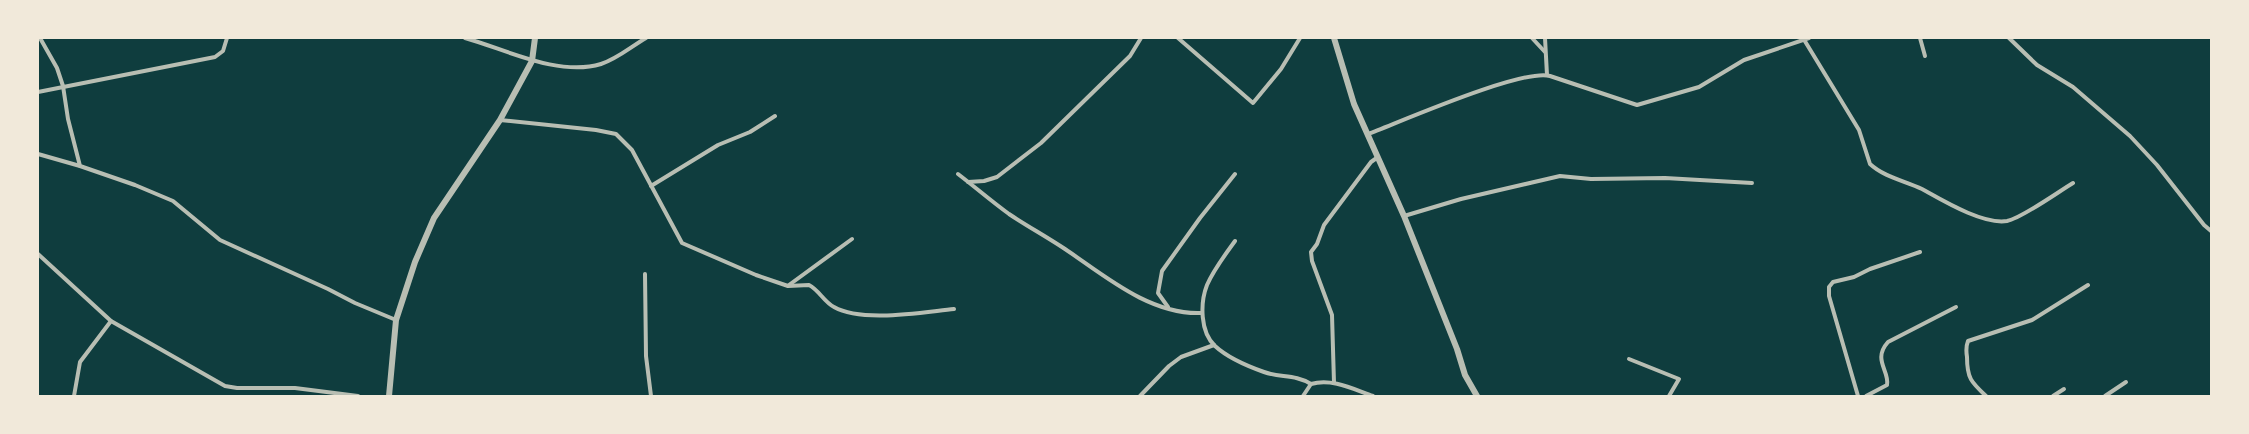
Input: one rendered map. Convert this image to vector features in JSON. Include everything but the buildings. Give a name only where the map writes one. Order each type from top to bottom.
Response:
[{"type":"street","points":[[40,38],[57,68],[63,86],[69,125],[80,166]]},
{"type":"street","points":[[38,92],[63,86],[142,73],[215,57],[223,50],[227,38]]},
{"type":"street","points":[[465,38],[532,61],[571,66],[601,64],[646,38]]},
{"type":"street","points":[[389,396],[396,320],[415,262],[434,218],[500,120],[532,61],[535,38]]},
{"type":"street","points":[[968,182],[984,181],[997,177],[1041,143],[1130,56],[1141,38]]},
{"type":"street","points":[[1178,38],[1253,103],[1281,69],[1300,38]]},
{"type":"street","points":[[1334,38],[1354,104],[1404,216],[1457,349],[1464,376],[1477,396]]},
{"type":"street","points":[[1532,38],[1546,52]]},
{"type":"street","points":[[1545,38],[1547,75]]},
{"type":"street","points":[[1368,134],[1480,90],[1539,74],[1547,75],[1637,105],[1699,87],[1744,60],[1809,38]]},
{"type":"street","points":[[1920,38],[1925,56]]},
{"type":"street","points":[[2009,38],[2037,65],[2073,87],[2130,136],[2157,165],[2204,225],[2211,231]]},
{"type":"street","points":[[1804,39],[1859,130],[1870,164],[1886,174],[1921,189],[1951,206],[2003,221],[2015,218],[2073,183]]},
{"type":"street","points":[[651,186],[718,145],[750,132],[775,116]]},
{"type":"street","points":[[500,120],[596,130],[616,134],[632,150],[682,243],[756,275],[788,286],[809,284],[833,307],[851,313],[900,315],[954,309]]},
{"type":"street","points":[[38,154],[80,166],[135,185],[173,201],[220,240],[328,289],[355,303],[396,320]]},
{"type":"street","points":[[1334,383],[1332,315],[1312,261],[1311,252],[1330,216],[1371,162],[1378,156]]},
{"type":"street","points":[[958,174],[1009,214],[1066,249],[1104,278],[1131,292],[1168,308],[1178,311],[1201,313]]},
{"type":"street","points":[[1168,308],[1158,293],[1162,271],[1200,218],[1235,174]]},
{"type":"street","points":[[1404,216],[1461,199],[1560,176],[1591,179],[1665,178],[1752,183]]},
{"type":"street","points":[[788,286],[852,238]]},
{"type":"street","points":[[1235,241],[1207,286],[1201,313],[1214,345],[1243,364],[1264,373],[1298,377],[1311,384]]},
{"type":"street","points":[[1858,396],[1829,296],[1829,287],[1834,282],[1854,277],[1870,269],[1920,252]]},
{"type":"street","points":[[38,254],[111,320],[225,386],[237,388],[295,388],[358,396]]},
{"type":"street","points":[[645,274],[646,356],[651,396]]},
{"type":"street","points":[[1986,396],[1973,384],[1967,372],[1966,349],[1968,341],[2032,320],[2088,285]]},
{"type":"street","points":[[1866,396],[1887,385],[1888,380],[1881,363],[1885,346],[1888,342],[1956,307]]},
{"type":"street","points":[[74,396],[80,362],[111,320]]},
{"type":"street","points":[[1140,396],[1169,366],[1181,357],[1214,345]]},
{"type":"street","points":[[1629,359],[1679,378],[1669,396]]},
{"type":"street","points":[[1303,396],[1311,384],[1318,382],[1334,383],[1373,396]]},
{"type":"street","points":[[2105,396],[2126,382]]},
{"type":"street","points":[[2053,396],[2064,389]]}]
